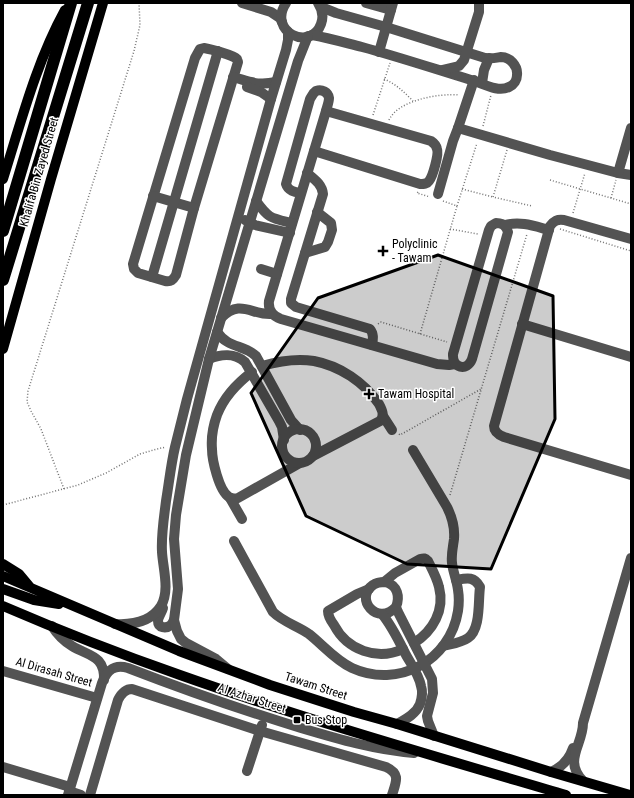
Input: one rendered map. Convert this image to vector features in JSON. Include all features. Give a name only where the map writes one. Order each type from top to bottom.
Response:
[{"type":"highway","name":"Khalifa Bin Zayed Street","points":[[3,231],[70,3]]},
{"type":"highway","name":"Khalifa Bin Zayed Street","points":[[3,280],[88,3]]},
{"type":"main road","name":"Khalifa Bin Zayed Street","points":[[3,179],[40,65],[56,27],[70,3]]},
{"type":"main road","name":"Khalifa Bin Zayed Street","points":[[3,349],[51,179],[104,3]]},
{"type":"main road","points":[[3,564],[23,578],[30,588]]},
{"type":"main road","name":"Tawam Street","points":[[3,576],[179,651],[230,671],[311,699],[630,795]]},
{"type":"main road","points":[[3,588],[34,600],[71,605]]},
{"type":"main road","points":[[3,606],[180,676],[424,753],[566,795]]},
{"type":"street","points":[[242,3],[271,12],[280,18],[283,26],[288,32],[297,37],[310,36],[328,38],[440,70],[498,89],[508,88],[517,77],[516,67],[510,60],[505,58],[489,58],[466,52],[336,13],[319,4]]},
{"type":"street","points":[[277,3],[285,3],[282,12],[282,22]]},
{"type":"street","points":[[366,3],[392,7],[379,52]]},
{"type":"street","points":[[440,70],[459,66],[464,60],[479,12],[479,3]]},
{"type":"street","points":[[288,32],[286,50],[188,394],[175,447],[163,529],[162,550],[165,589],[167,594],[166,602],[158,622],[162,627],[172,625],[174,620],[178,585],[174,539],[176,514],[186,455],[209,359],[298,61],[310,36],[322,23],[322,13],[319,4]]},
{"type":"street","points":[[204,48],[234,57],[238,64],[232,80],[174,278],[170,282],[138,273],[133,267],[197,53],[204,48]]},
{"type":"street","points":[[152,277],[218,51]]},
{"type":"street","points":[[435,197],[469,96],[478,82],[489,58]]},
{"type":"street","points":[[232,80],[257,84],[276,82]]},
{"type":"street","points":[[232,80],[265,94],[271,99]]},
{"type":"street","points":[[301,193],[289,189],[286,184],[310,99],[315,92],[322,90],[326,92],[329,100],[269,301],[269,308],[272,314],[287,321],[437,364],[449,366],[455,364]]},
{"type":"street","points":[[314,152],[420,184],[428,182],[434,166],[438,152],[436,146],[431,141],[326,111]]},
{"type":"street","points":[[458,128],[587,165],[631,175]]},
{"type":"street","points":[[618,173],[631,128]]},
{"type":"street","points":[[436,146],[444,145],[453,141]]},
{"type":"street","points":[[287,321],[292,305],[291,299],[323,194],[319,183],[307,173]]},
{"type":"street","points":[[246,189],[245,220],[258,226],[291,228]]},
{"type":"street","points":[[153,196],[194,208]]},
{"type":"street","points":[[256,202],[270,217],[291,228]]},
{"type":"street","points":[[305,253],[325,247],[332,230],[331,223],[317,212]]},
{"type":"street","points":[[631,240],[559,219],[555,221],[549,231],[494,422],[495,432],[504,437],[631,475]]},
{"type":"street","points":[[549,231],[507,229],[501,223],[496,223],[491,226],[453,354],[452,359],[455,364],[463,367],[470,363],[507,229],[511,224],[524,224],[549,231]]},
{"type":"street","points":[[261,269],[277,274]]},
{"type":"street","points":[[292,305],[367,328],[373,335],[372,345]]},
{"type":"street","points":[[222,318],[229,311],[239,308],[249,309],[264,314],[272,314]]},
{"type":"street","points":[[522,324],[631,357]]},
{"type":"street","points":[[217,332],[220,337],[229,344],[256,356],[291,420],[300,430]]},
{"type":"street","points":[[209,359],[225,355],[238,358],[246,362],[280,422],[284,440],[283,451],[290,460],[300,463]]},
{"type":"street","points":[[262,366],[281,361],[301,360],[320,363],[338,369],[354,378],[369,391],[383,411],[383,416],[396,432]]},
{"type":"street","points":[[242,519],[220,483],[213,461],[212,444],[214,427],[219,411],[227,396],[234,387],[252,372]]},
{"type":"street","points":[[230,498],[238,498],[300,463],[305,462],[313,456],[380,421],[383,416]]},
{"type":"street","points":[[284,440],[290,432],[300,430],[306,431],[311,434],[316,444],[316,450],[313,456]]},
{"type":"street","points":[[234,541],[273,612],[281,619],[306,632],[335,658],[351,668],[368,674],[395,674],[404,673],[414,669],[425,663],[443,646],[453,629],[458,610],[458,590],[452,560],[454,531],[451,515],[413,450]]},
{"type":"street","points":[[384,582],[395,573],[420,559],[423,558],[428,561],[439,586],[441,606],[434,624],[429,631],[420,640],[414,643]]},
{"type":"street","points":[[582,781],[576,771],[574,763],[575,753],[631,558]]},
{"type":"street","points":[[443,646],[468,638],[472,634],[477,623],[480,587],[473,579],[468,578],[456,580]]},
{"type":"street","points":[[369,589],[366,598],[368,606],[374,612],[382,614],[387,613],[396,607],[398,596],[394,586],[384,582],[377,583],[369,589],[357,594],[328,611],[328,615],[336,630],[348,643],[370,653],[387,654],[403,649]]},
{"type":"street","points":[[115,624],[127,624],[142,621],[153,615],[161,606],[165,589]]},
{"type":"street","points":[[396,607],[425,663],[433,683],[433,693],[427,716],[434,736]]},
{"type":"street","points":[[382,614],[414,669],[422,689],[422,698],[417,710],[397,724]]},
{"type":"street","points":[[174,620],[181,639],[216,659],[230,671]]},
{"type":"street","points":[[52,626],[66,642],[99,660],[104,671],[104,680]]},
{"type":"street","name":"Al Azhar Street","points":[[69,791],[97,698],[104,680],[111,670],[121,666],[265,717],[321,734],[369,747],[424,753]]},
{"type":"street","name":"Al Dirasah Street","points":[[3,671],[97,698]]},
{"type":"street","points":[[90,795],[118,700],[126,690],[132,689],[260,731],[390,769],[395,773],[396,777],[396,783],[392,795]]},
{"type":"street","points":[[247,771],[265,717]]},
{"type":"street","points":[[551,772],[563,765],[568,758],[583,723]]},
{"type":"street","points":[[3,767],[81,795]]},
{"type":"path","points":[[64,489],[41,429],[31,411],[28,402],[28,391],[137,41],[140,26],[139,3]]},
{"type":"path","points":[[370,123],[392,56]]},
{"type":"path","points":[[384,79],[398,87],[413,101]]},
{"type":"path","points":[[420,334],[493,88]]},
{"type":"path","points":[[387,128],[394,112],[413,101],[453,94],[469,96]]},
{"type":"path","points":[[493,197],[509,142]]},
{"type":"path","points":[[570,222],[587,165]]},
{"type":"path","points":[[611,198],[618,173]]},
{"type":"path","points":[[550,180],[631,204]]},
{"type":"path","points":[[420,184],[417,193],[435,197],[457,206]]},
{"type":"path","points":[[462,189],[532,206]]},
{"type":"path","points":[[450,229],[487,236]]},
{"type":"path","points":[[446,507],[528,230]]},
{"type":"path","points":[[549,231],[631,251]]},
{"type":"path","points":[[367,328],[381,322],[456,345]]},
{"type":"path","points":[[396,432],[481,389]]},
{"type":"path","points":[[3,505],[64,489],[92,479],[140,454],[157,449],[175,447]]},
{"type":"highlighted area","points":[[438,255],[553,296],[555,419],[491,569],[407,564],[306,516],[251,393],[318,298]]},
{"type":"place","name":"Polyclinic - Tawam","points":[[383,251]]},
{"type":"place","name":"Tawam Hospital","points":[[369,394]]},
{"type":"place","name":"Bus Stop","points":[[297,720]]}]
